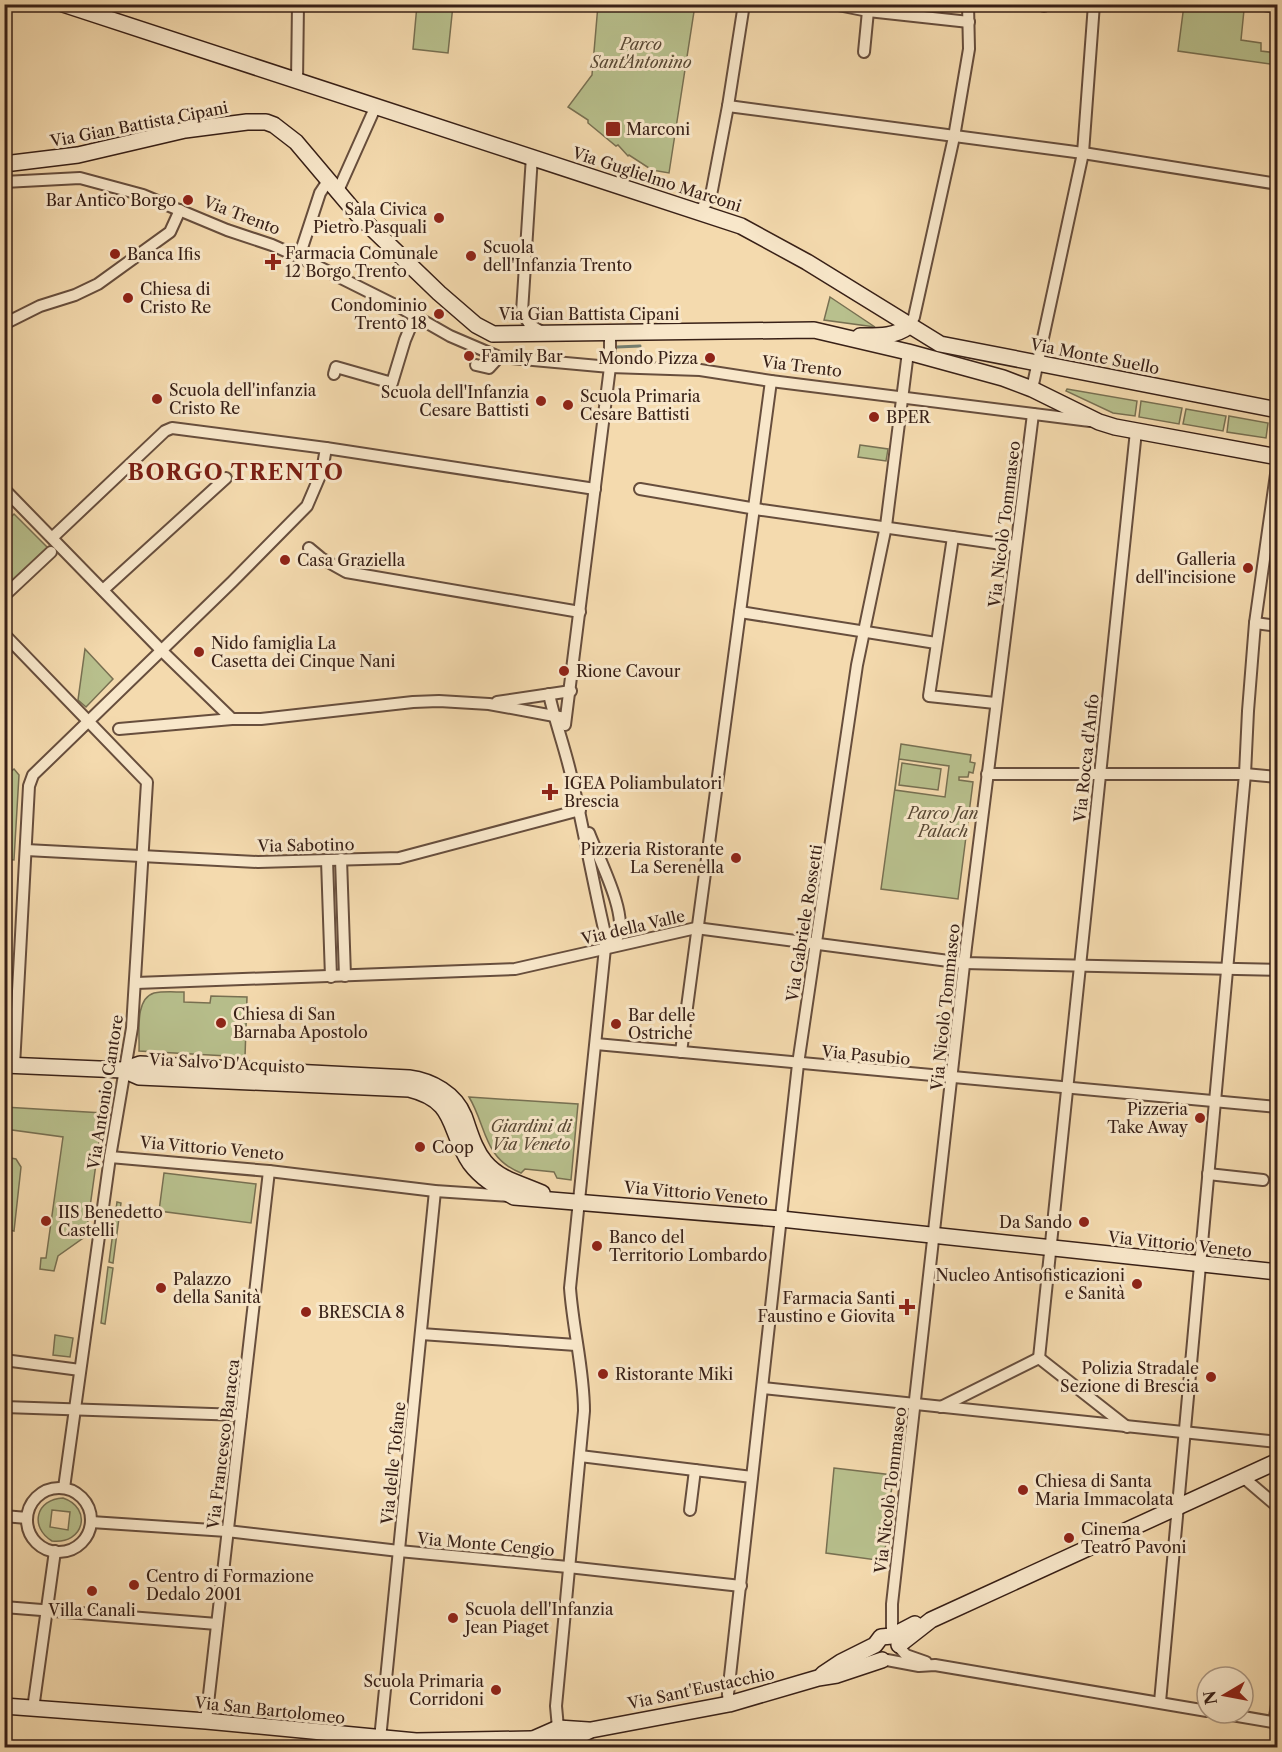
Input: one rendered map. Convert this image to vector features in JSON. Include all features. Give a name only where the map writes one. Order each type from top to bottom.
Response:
[{"type":"street","name":"Via Guglielmo Marconi","points":[[63,4],[741,226],[807,262],[909,326]]},
{"type":"street","points":[[297,82],[298,4]]},
{"type":"street","points":[[699,211],[709,200],[712,190],[744,4]]},
{"type":"street","points":[[833,4],[868,10],[907,10],[969,22]]},
{"type":"street","points":[[841,336],[888,335],[909,326],[914,317],[954,137],[969,49],[968,4]]},
{"type":"street","points":[[940,344],[910,348],[908,352],[1003,378],[1032,389],[1083,153],[1094,4]]},
{"type":"street","points":[[1257,4],[1278,7]]},
{"type":"street","points":[[864,52],[868,10]]},
{"type":"street","points":[[728,106],[1083,153],[1278,184]]},
{"type":"street","points":[[299,257],[320,193],[333,187],[375,108]]},
{"type":"street","name":"Via Gian Battista Cipani","points":[[4,164],[78,155],[186,130],[247,122],[266,122],[286,132],[333,187],[439,293],[476,325],[494,334],[801,329],[908,352]]},
{"type":"street","points":[[532,156],[522,312],[530,325],[542,333]]},
{"type":"street","points":[[44,160],[47,179]]},
{"type":"street","name":"Via Trento","points":[[4,182],[80,178],[143,195],[299,257],[450,336],[499,357],[610,367],[678,368],[1099,422],[1136,431],[1260,452],[1278,458]]},
{"type":"street","points":[[4,324],[40,306],[86,291],[98,284],[170,232],[180,210]]},
{"type":"street","points":[[334,369],[392,383],[415,316]]},
{"type":"street","name":"Via Monte Suello","points":[[909,326],[940,344],[1278,410]]},
{"type":"street","points":[[560,717],[571,690],[610,367],[610,332]]},
{"type":"street","name":"Via Gabriele Rossetti","points":[[729,1704],[728,1694],[798,1064],[857,665],[886,526],[908,352]]},
{"type":"street","name":"Via Trento","points":[[476,365],[489,368],[499,357]]},
{"type":"street","points":[[681,1052],[771,381]]},
{"type":"street","name":"Via Trento","points":[[1032,389],[1099,422]]},
{"type":"street","name":"Via Nicolò Tommaseo","points":[[889,1642],[964,963],[1033,414]]},
{"type":"street","points":[[54,537],[165,431],[172,428],[326,448],[595,489]]},
{"type":"street","name":"Via Rocca d'Anfo","points":[[1039,1358],[1136,431]]},
{"type":"street","points":[[123,1070],[9,1066],[29,786],[33,775],[162,651],[307,506],[322,471],[326,448]]},
{"type":"street","points":[[1160,1702],[1245,774],[1255,623],[1278,458]]},
{"type":"street","points":[[104,590],[226,478]]},
{"type":"street","points":[[4,489],[54,537],[162,651],[232,719]]},
{"type":"street","points":[[640,489],[1016,546]]},
{"type":"street","points":[[953,537],[929,696],[996,703]]},
{"type":"street","points":[[309,548],[333,566],[346,572],[580,612]]},
{"type":"street","points":[[4,596],[51,552]]},
{"type":"street","points":[[740,612],[936,643]]},
{"type":"street","points":[[1255,623],[1278,626]]},
{"type":"street","name":"Via Antonio Cantore","points":[[4,634],[147,782],[132,1028],[123,1070],[110,1157],[64,1488]]},
{"type":"street","points":[[489,704],[571,690]]},
{"type":"street","points":[[549,694],[560,717],[604,929],[605,948],[570,1288],[584,1393],[556,1706],[559,1741]]},
{"type":"street","points":[[119,729],[232,719],[261,719],[439,701],[489,704],[560,717]]},
{"type":"street","points":[[987,774],[1245,774],[1278,777]]},
{"type":"street","points":[[580,810],[620,915],[617,937],[605,948]]},
{"type":"street","name":"Via Sabotino","points":[[26,850],[258,861],[399,858],[580,810]]},
{"type":"street","points":[[341,859],[345,976]]},
{"type":"street","points":[[327,860],[330,976]]},
{"type":"street","name":"Via della Valle","points":[[136,983],[515,969],[696,928],[964,963],[1278,970]]},
{"type":"street","name":"Via Pasubio","points":[[596,1044],[1278,1107]]},
{"type":"street","name":"Via Salvo D'Acquisto","points":[[123,1070],[140,1064],[410,1078],[426,1082],[450,1096],[458,1106],[478,1153],[494,1171],[522,1186],[555,1199]]},
{"type":"street","name":"Via Salvo D'Acquisto","points":[[123,1070],[139,1077],[409,1089],[424,1092],[446,1110],[464,1153],[479,1174],[491,1185],[514,1197]]},
{"type":"street","name":"Via Vittorio Veneto","points":[[110,1157],[269,1171],[435,1191],[781,1219],[1278,1272]]},
{"type":"street","name":"Via Francesco Baracca","points":[[206,1721],[269,1171]]},
{"type":"street","points":[[1208,1174],[1263,1180]]},
{"type":"street","name":"Via delle Tofane","points":[[380,1739],[435,1191]]},
{"type":"street","points":[[421,1334],[576,1345]]},
{"type":"street","points":[[941,1407],[1039,1358],[1127,1427]]},
{"type":"street","points":[[4,1360],[80,1370]]},
{"type":"street","points":[[763,1388],[1278,1442]]},
{"type":"street","points":[[4,1407],[241,1415]]},
{"type":"street","points":[[580,1456],[752,1477]]},
{"type":"street","name":"Via Sant'Eustacchio","points":[[818,1678],[836,1665],[889,1642],[911,1625],[931,1620],[1278,1461]]},
{"type":"street","points":[[690,1510],[695,1470]]},
{"type":"street","points":[[1244,1478],[1278,1507]]},
{"type":"street","points":[[54,1488],[64,1488],[80,1496],[86,1502],[91,1522],[89,1532],[79,1545],[64,1551],[55,1551],[38,1544],[32,1536],[27,1518],[36,1498],[54,1488]]},
{"type":"street","points":[[4,1516],[27,1518]]},
{"type":"street","name":"Via Monte Cengio","points":[[91,1522],[228,1531],[741,1586]]},
{"type":"street","points":[[33,1709],[55,1551]]},
{"type":"street","points":[[4,1607],[216,1624]]},
{"type":"street","points":[[935,1665],[919,1666],[885,1660],[875,1652],[889,1642],[906,1655],[935,1665],[1195,1709]]},
{"type":"street","name":"Via Sant'Eustacchio","points":[[559,1741],[591,1730],[729,1704],[885,1660]]},
{"type":"street","points":[[1255,1719],[1276,1723],[1278,1699]]},
{"type":"street","name":"Via San Bartolomeo","points":[[4,1706],[206,1721],[416,1742],[531,1739],[559,1741]]},
{"type":"green space","points":[[417,5],[453,5],[448,53],[413,49]]},
{"type":"green space","name":"Parco Sant'Antonino","points":[[598,5],[695,5],[669,173],[652,170],[628,156],[618,145],[616,146],[588,123],[588,120],[568,107],[592,75]]},
{"type":"green space","points":[[1184,5],[1244,10],[1241,40],[1261,43],[1261,51],[1277,53],[1277,65],[1178,51]]},
{"type":"green space","points":[[830,297],[875,327],[824,320]]},
{"type":"green space","points":[[1067,389],[1137,401],[1135,416],[1113,413],[1066,391]]},
{"type":"green space","points":[[1141,401],[1182,408],[1179,424],[1139,417]]},
{"type":"green space","points":[[1186,409],[1226,416],[1223,431],[1183,424]]},
{"type":"green space","points":[[1229,416],[1268,423],[1266,438],[1227,432]]},
{"type":"green space","points":[[860,445],[888,449],[886,461],[858,457]]},
{"type":"green space","points":[[14,514],[49,549],[5,592],[5,523]]},
{"type":"green space","points":[[85,649],[113,679],[86,707],[78,700]]},
{"type":"green space","name":"Parco Jan Palach","points":[[901,744],[971,755],[970,762],[975,763],[973,773],[969,772],[968,777],[959,777],[959,780],[973,782],[958,899],[881,889]],"holes":[[[899,759],[949,766],[945,797],[895,790]]]},
{"type":"green space","name":"Parco Jan Palach","points":[[902,763],[941,769],[938,790],[899,785]]},
{"type":"green space","points":[[14,769],[19,775],[14,860],[5,859],[5,773]]},
{"type":"green space","points":[[157,992],[184,992],[184,1002],[210,1003],[211,996],[247,997],[245,1057],[139,1051],[139,1018],[143,1002]]},
{"type":"green space","name":"Giardini di Via Veneto","points":[[469,1097],[578,1104],[571,1180],[557,1178],[554,1172],[525,1169],[521,1173],[499,1159],[487,1141]]},
{"type":"green space","points":[[4,1107],[103,1113],[86,1236],[58,1256],[54,1271],[40,1269],[41,1258],[46,1258],[63,1137],[5,1129]]},
{"type":"green space","points":[[5,1157],[16,1159],[21,1167],[14,1231],[5,1229]]},
{"type":"green space","points":[[164,1173],[256,1184],[251,1223],[159,1211]]},
{"type":"green space","points":[[117,1202],[121,1203],[113,1263],[109,1262]]},
{"type":"green space","points":[[108,1267],[113,1268],[105,1324],[101,1323]]},
{"type":"green space","points":[[55,1335],[73,1338],[70,1357],[53,1355]]},
{"type":"green space","points":[[834,1468],[893,1475],[884,1561],[826,1553]]},
{"type":"green space","points":[[63,1498],[72,1503],[81,1517],[81,1525],[77,1532],[63,1541],[52,1541],[40,1529],[38,1522],[42,1508],[54,1500]],"holes":[[[52,1510],[70,1512],[68,1530],[50,1527]]]},
{"type":"waterway","points":[[617,347],[640,346]]},
{"type":"place","name":"Marconi","points":[[613,129]]},
{"type":"place","name":"Bar Antico Borgo","points":[[188,200]]},
{"type":"place","name":"Sala Civica Pietro Pasquali","points":[[439,218]]},
{"type":"place","name":"Banca Ifis","points":[[115,254]]},
{"type":"place","name":"Scuola dell'Infanzia Trento","points":[[471,256]]},
{"type":"place","name":"Farmacia Comunale 12 Borgo Trento","points":[[273,262]]},
{"type":"place","name":"Chiesa di Cristo Re","points":[[128,298]]},
{"type":"place","name":"Condominio Trento 18","points":[[439,314]]},
{"type":"place","name":"Family Bar","points":[[469,356]]},
{"type":"place","name":"Mondo Pizza","points":[[710,358]]},
{"type":"place","name":"Scuola dell'infanzia Cristo Re","points":[[157,399]]},
{"type":"place","name":"Scuola dell'Infanzia Cesare Battisti","points":[[541,401]]},
{"type":"place","name":"Scuola Primaria Cesare Battisti","points":[[568,405]]},
{"type":"place","name":"BPER","points":[[874,417]]},
{"type":"place","name":"Casa Graziella","points":[[285,560]]},
{"type":"place","name":"Galleria dell'incisione","points":[[1248,568]]},
{"type":"place","name":"Nido famiglia La Casetta dei Cinque Nani","points":[[199,652]]},
{"type":"place","name":"Rione Cavour","points":[[564,671]]},
{"type":"place","name":"IGEA Poliambulatori Brescia","points":[[550,792]]},
{"type":"place","name":"Pizzeria Ristorante La Serenella","points":[[736,858]]},
{"type":"place","name":"Chiesa di San Barnaba Apostolo","points":[[221,1023]]},
{"type":"place","name":"Bar delle Ostriche","points":[[616,1024]]},
{"type":"place","name":"Pizzeria Take Away","points":[[1200,1118]]},
{"type":"place","name":"Coop","points":[[420,1147]]},
{"type":"place","name":"IIS Benedetto Castelli","points":[[46,1221]]},
{"type":"place","name":"Da Sando","points":[[1084,1222]]},
{"type":"place","name":"Banco del Territorio Lombardo","points":[[597,1246]]},
{"type":"place","name":"Nucleo Antisofisticazioni e Sanità","points":[[1137,1284]]},
{"type":"place","name":"Palazzo della Sanità","points":[[161,1288]]},
{"type":"place","name":"Farmacia Santi Faustino e Giovita","points":[[907,1307]]},
{"type":"place","name":"BRESCIA 8","points":[[306,1312]]},
{"type":"place","name":"Ristorante Miki","points":[[603,1374]]},
{"type":"place","name":"Polizia Stradale Sezione di Brescia","points":[[1211,1377]]},
{"type":"place","name":"Chiesa di Santa Maria Immacolata","points":[[1023,1490]]},
{"type":"place","name":"Cinema Teatro Pavoni","points":[[1069,1538]]},
{"type":"place","name":"Centro di Formazione Dedalo 2001","points":[[134,1585]]},
{"type":"place","name":"Villa Canali","points":[[92,1591]]},
{"type":"place","name":"Scuola dell'Infanzia Jean Piaget","points":[[453,1618]]},
{"type":"place","name":"Scuola Primaria Corridoni","points":[[496,1690]]},
{"type":"district","name":"BORGO TRENTO","points":[[236,472]]}]
